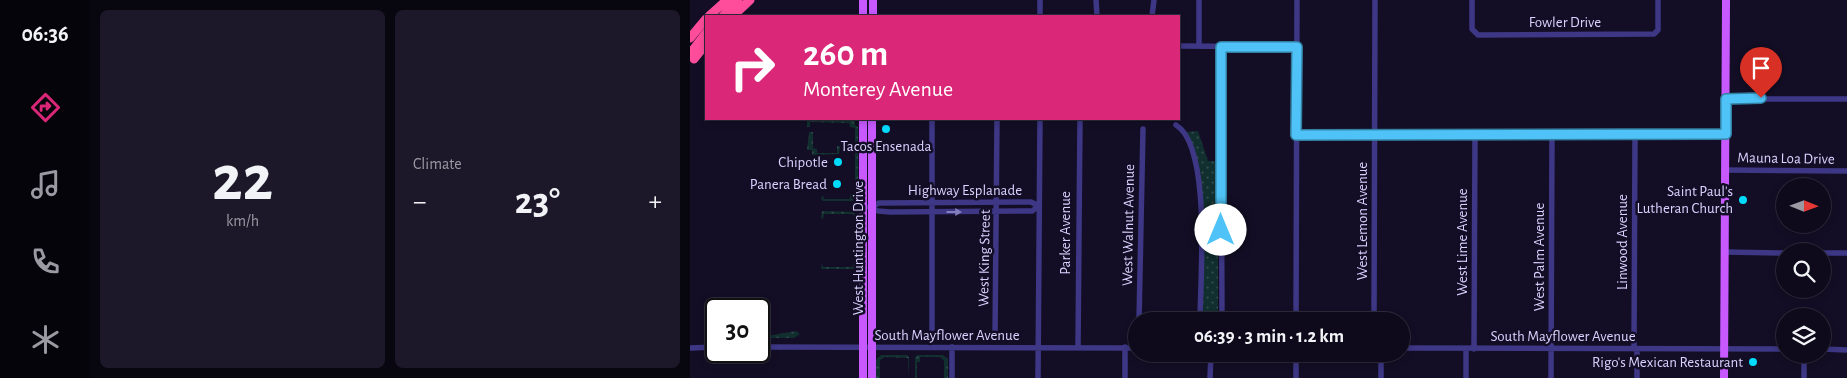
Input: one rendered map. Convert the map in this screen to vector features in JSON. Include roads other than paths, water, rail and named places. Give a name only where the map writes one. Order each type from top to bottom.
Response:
[{"type":"highway","points":[[709,15],[717,0]]},
{"type":"highway","points":[[710,15],[726,0]]},
{"type":"highway","points":[[717,15],[733,0]]},
{"type":"highway","points":[[723,15],[738,0]]},
{"type":"highway","points":[[734,15],[750,0]]},
{"type":"highway","points":[[690,38],[703,30]]},
{"type":"highway","points":[[690,47],[703,30]]},
{"type":"highway","points":[[691,59],[703,30]]},
{"type":"highway","points":[[691,59],[705,46]]},
{"type":"main road","points":[[863,0],[863,15]]},
{"type":"main road","points":[[873,0],[873,15]]},
{"type":"main road","points":[[1724,378],[1726,0]]},
{"type":"main road","name":"West Huntington Drive","points":[[863,120],[863,378]]},
{"type":"main road","name":"West Huntington Drive","points":[[872,120],[872,378]]},
{"type":"street","points":[[1040,0],[1040,15]]},
{"type":"street","points":[[1096,0],[1097,15]]},
{"type":"street","points":[[1152,15],[1154,0]]},
{"type":"street","points":[[1199,0],[1199,46]]},
{"type":"street","points":[[1296,312],[1297,0]]},
{"type":"street","name":"West Lemon Avenue","points":[[1374,312],[1375,0]]},
{"type":"street","name":"Fowler Drive","points":[[1472,0],[1471,24],[1474,33],[1478,35],[1508,35],[1654,34],[1658,30],[1658,0]]},
{"type":"street","points":[[690,47],[705,45]]},
{"type":"street","points":[[1180,46],[1297,47]]},
{"type":"street","points":[[1221,47],[1222,312]]},
{"type":"street","points":[[1726,99],[1847,99]]},
{"type":"street","points":[[932,120],[932,334]]},
{"type":"street","name":"West King Street","points":[[996,338],[997,120]]},
{"type":"street","points":[[1038,378],[1040,120]]},
{"type":"street","name":"Parker Avenue","points":[[1078,348],[1080,120]]},
{"type":"street","points":[[1176,125],[1182,128],[1191,146],[1200,184],[1200,312]]},
{"type":"street","name":"West Walnut Avenue","points":[[1139,312],[1143,129]]},
{"type":"street","points":[[1296,135],[1726,134]]},
{"type":"street","name":"West Lime Avenue","points":[[1474,348],[1475,135]]},
{"type":"street","name":"West Palm Avenue","points":[[1551,378],[1552,135]]},
{"type":"street","name":"Linwood Avenue","points":[[1635,135],[1635,349],[1637,378]]},
{"type":"street","name":"Mauna Loa Drive","points":[[1725,170],[1847,171]]},
{"type":"street","name":"Highway Esplanade","points":[[862,207],[871,207],[879,203],[933,202],[1031,202],[1039,206],[1032,211],[997,212],[890,212],[878,211],[871,207]]},
{"type":"street","points":[[1725,252],[1776,253]]},
{"type":"street","points":[[1831,253],[1847,253]]},
{"type":"street","name":"South Mayflower Avenue","points":[[770,347],[1128,347]]},
{"type":"street","points":[[952,347],[952,378]]},
{"type":"street","points":[[1125,347],[1125,378]]},
{"type":"street","points":[[690,348],[705,348]]},
{"type":"street","name":"South Mayflower Avenue","points":[[1410,348],[1776,349]]},
{"type":"street","points":[[1466,348],[1466,378]]},
{"type":"street","points":[[1831,349],[1847,350]]},
{"type":"street","points":[[1210,362],[1210,378]]},
{"type":"street","points":[[1296,362],[1296,378]]},
{"type":"street","points":[[1381,362],[1381,378]]},
{"type":"street","points":[[1804,363],[1804,378]]},
{"type":"place","name":"Tacos Ensenada","points":[[886,129]]},
{"type":"place","name":"Chipotle","points":[[838,162]]},
{"type":"place","name":"Panera Bread","points":[[837,184]]},
{"type":"place","name":"Saint Paul's Lutheran Church","points":[[1743,200]]},
{"type":"place","name":"Rigo's Mexican Restaurant","points":[[1753,362]]}]
